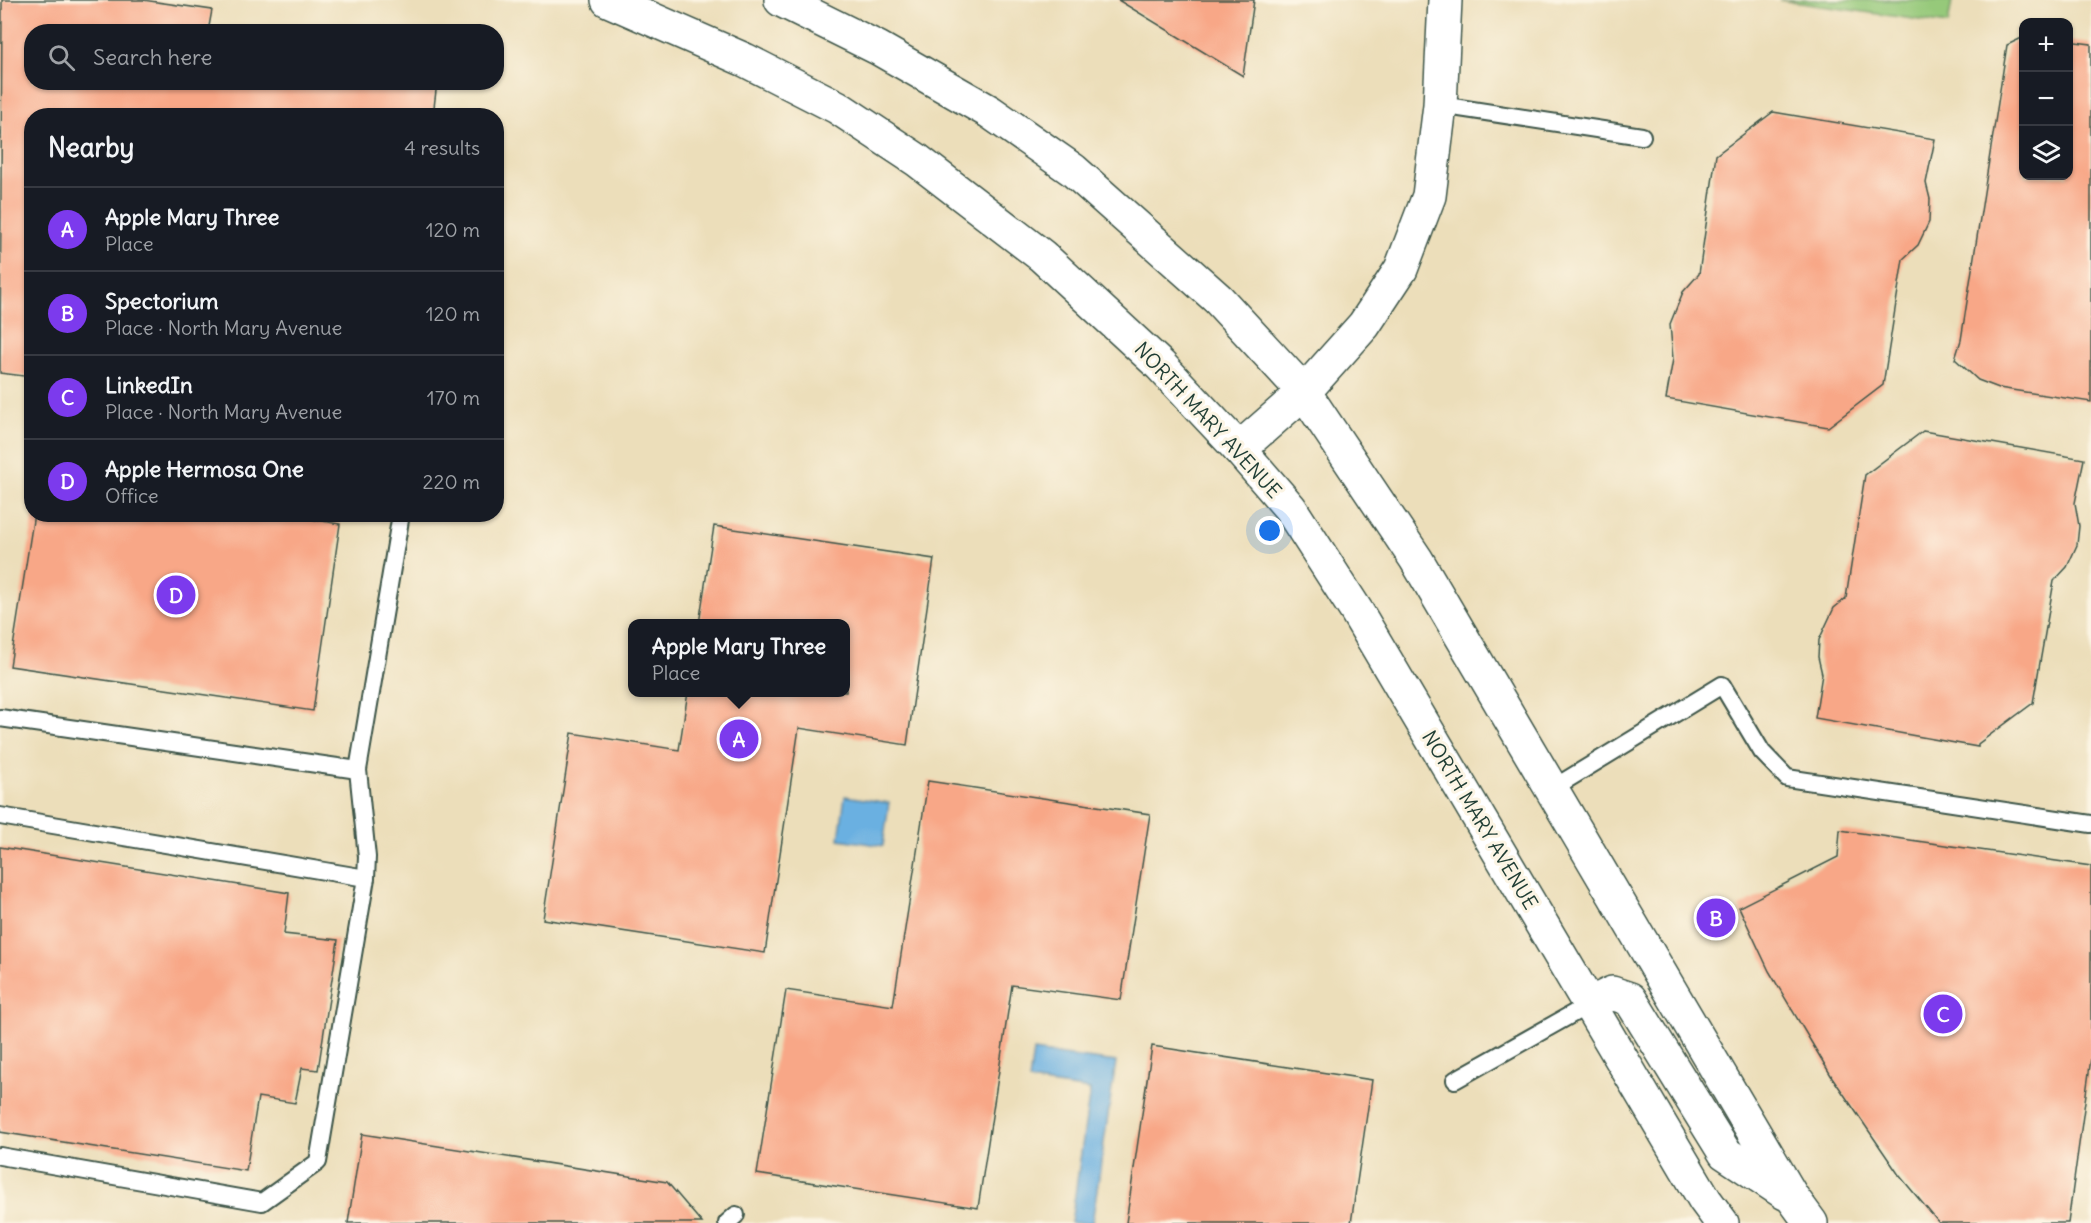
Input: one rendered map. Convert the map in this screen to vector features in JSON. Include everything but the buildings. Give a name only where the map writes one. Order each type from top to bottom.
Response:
[{"type":"main road","name":"NORTH MARY AVENUE","points":[[608,0],[745,60],[837,107],[917,160],[1050,263],[1160,365],[1239,449],[1290,508],[1357,612],[1706,1200],[1722,1223]]},
{"type":"main road","points":[[781,0],[878,48],[990,112],[1073,170],[1218,299],[1304,392],[1358,468],[1416,559],[1550,790],[1792,1197],[1811,1223]]},
{"type":"main road","points":[[1239,449],[1304,392],[1361,330],[1401,269],[1429,196],[1440,105],[1445,0]]},
{"type":"main road","points":[[1590,1004],[1612,993],[1630,999],[1725,1153],[1792,1197]]},
{"type":"lane","points":[[1440,105],[1642,136]]},
{"type":"lane","points":[[0,1156],[262,1202],[318,1162],[366,878],[367,857],[358,770],[400,522]]},
{"type":"lane","points":[[1550,790],[1722,685],[1761,752],[1787,778],[2091,824]]},
{"type":"lane","points":[[0,718],[358,770]]},
{"type":"lane","points":[[0,816],[366,878]]},
{"type":"lane","points":[[1455,1080],[1590,1004]]},
{"type":"green space","points":[[1780,0],[1952,0],[1948,24]]},
{"type":"water","points":[[845,796],[889,803],[883,846],[839,839]]},
{"type":"water","points":[[1033,1051],[1116,1062],[1092,1223],[1071,1223],[1090,1090],[1029,1081]]},
{"type":"place","name":"Apple Hermosa One","points":[[176,595]]},
{"type":"place","name":"Apple Mary Three","points":[[739,739]]},
{"type":"place","name":"Spectorium","points":[[1716,918]]},
{"type":"place","name":"LinkedIn","points":[[1943,1014]]}]
